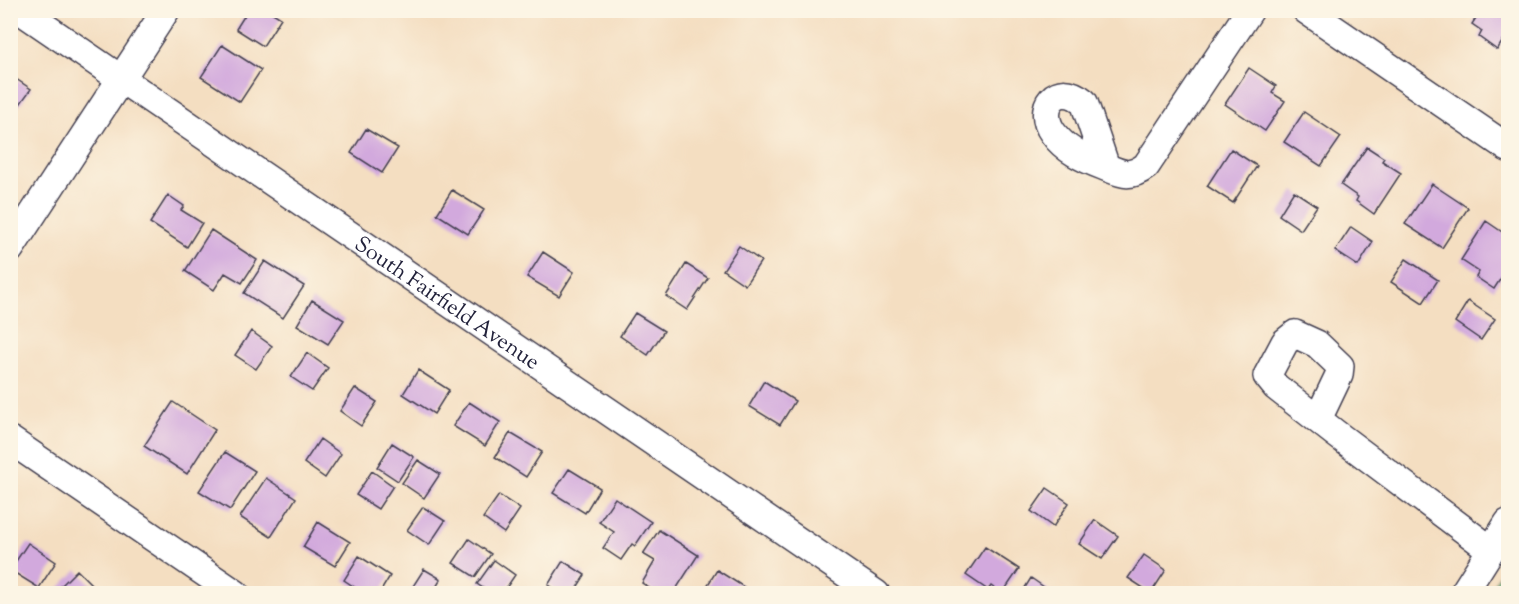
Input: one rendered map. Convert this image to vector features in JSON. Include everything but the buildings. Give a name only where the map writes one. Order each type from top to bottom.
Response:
[{"type":"street","name":"South Fairfield Avenue","points":[[20,10],[876,594]]},
{"type":"street","points":[[10,249],[165,10]]},
{"type":"street","points":[[1106,167],[1125,174],[1137,173],[1146,166],[1250,10]]},
{"type":"street","points":[[1306,10],[1509,148]]},
{"type":"street","points":[[1318,419],[1491,550]]},
{"type":"street","points":[[10,440],[236,594]]},
{"type":"street","points":[[1463,594],[1509,523]]},
{"type":"green space","points":[[1508,562],[1508,593],[1488,593]]}]
